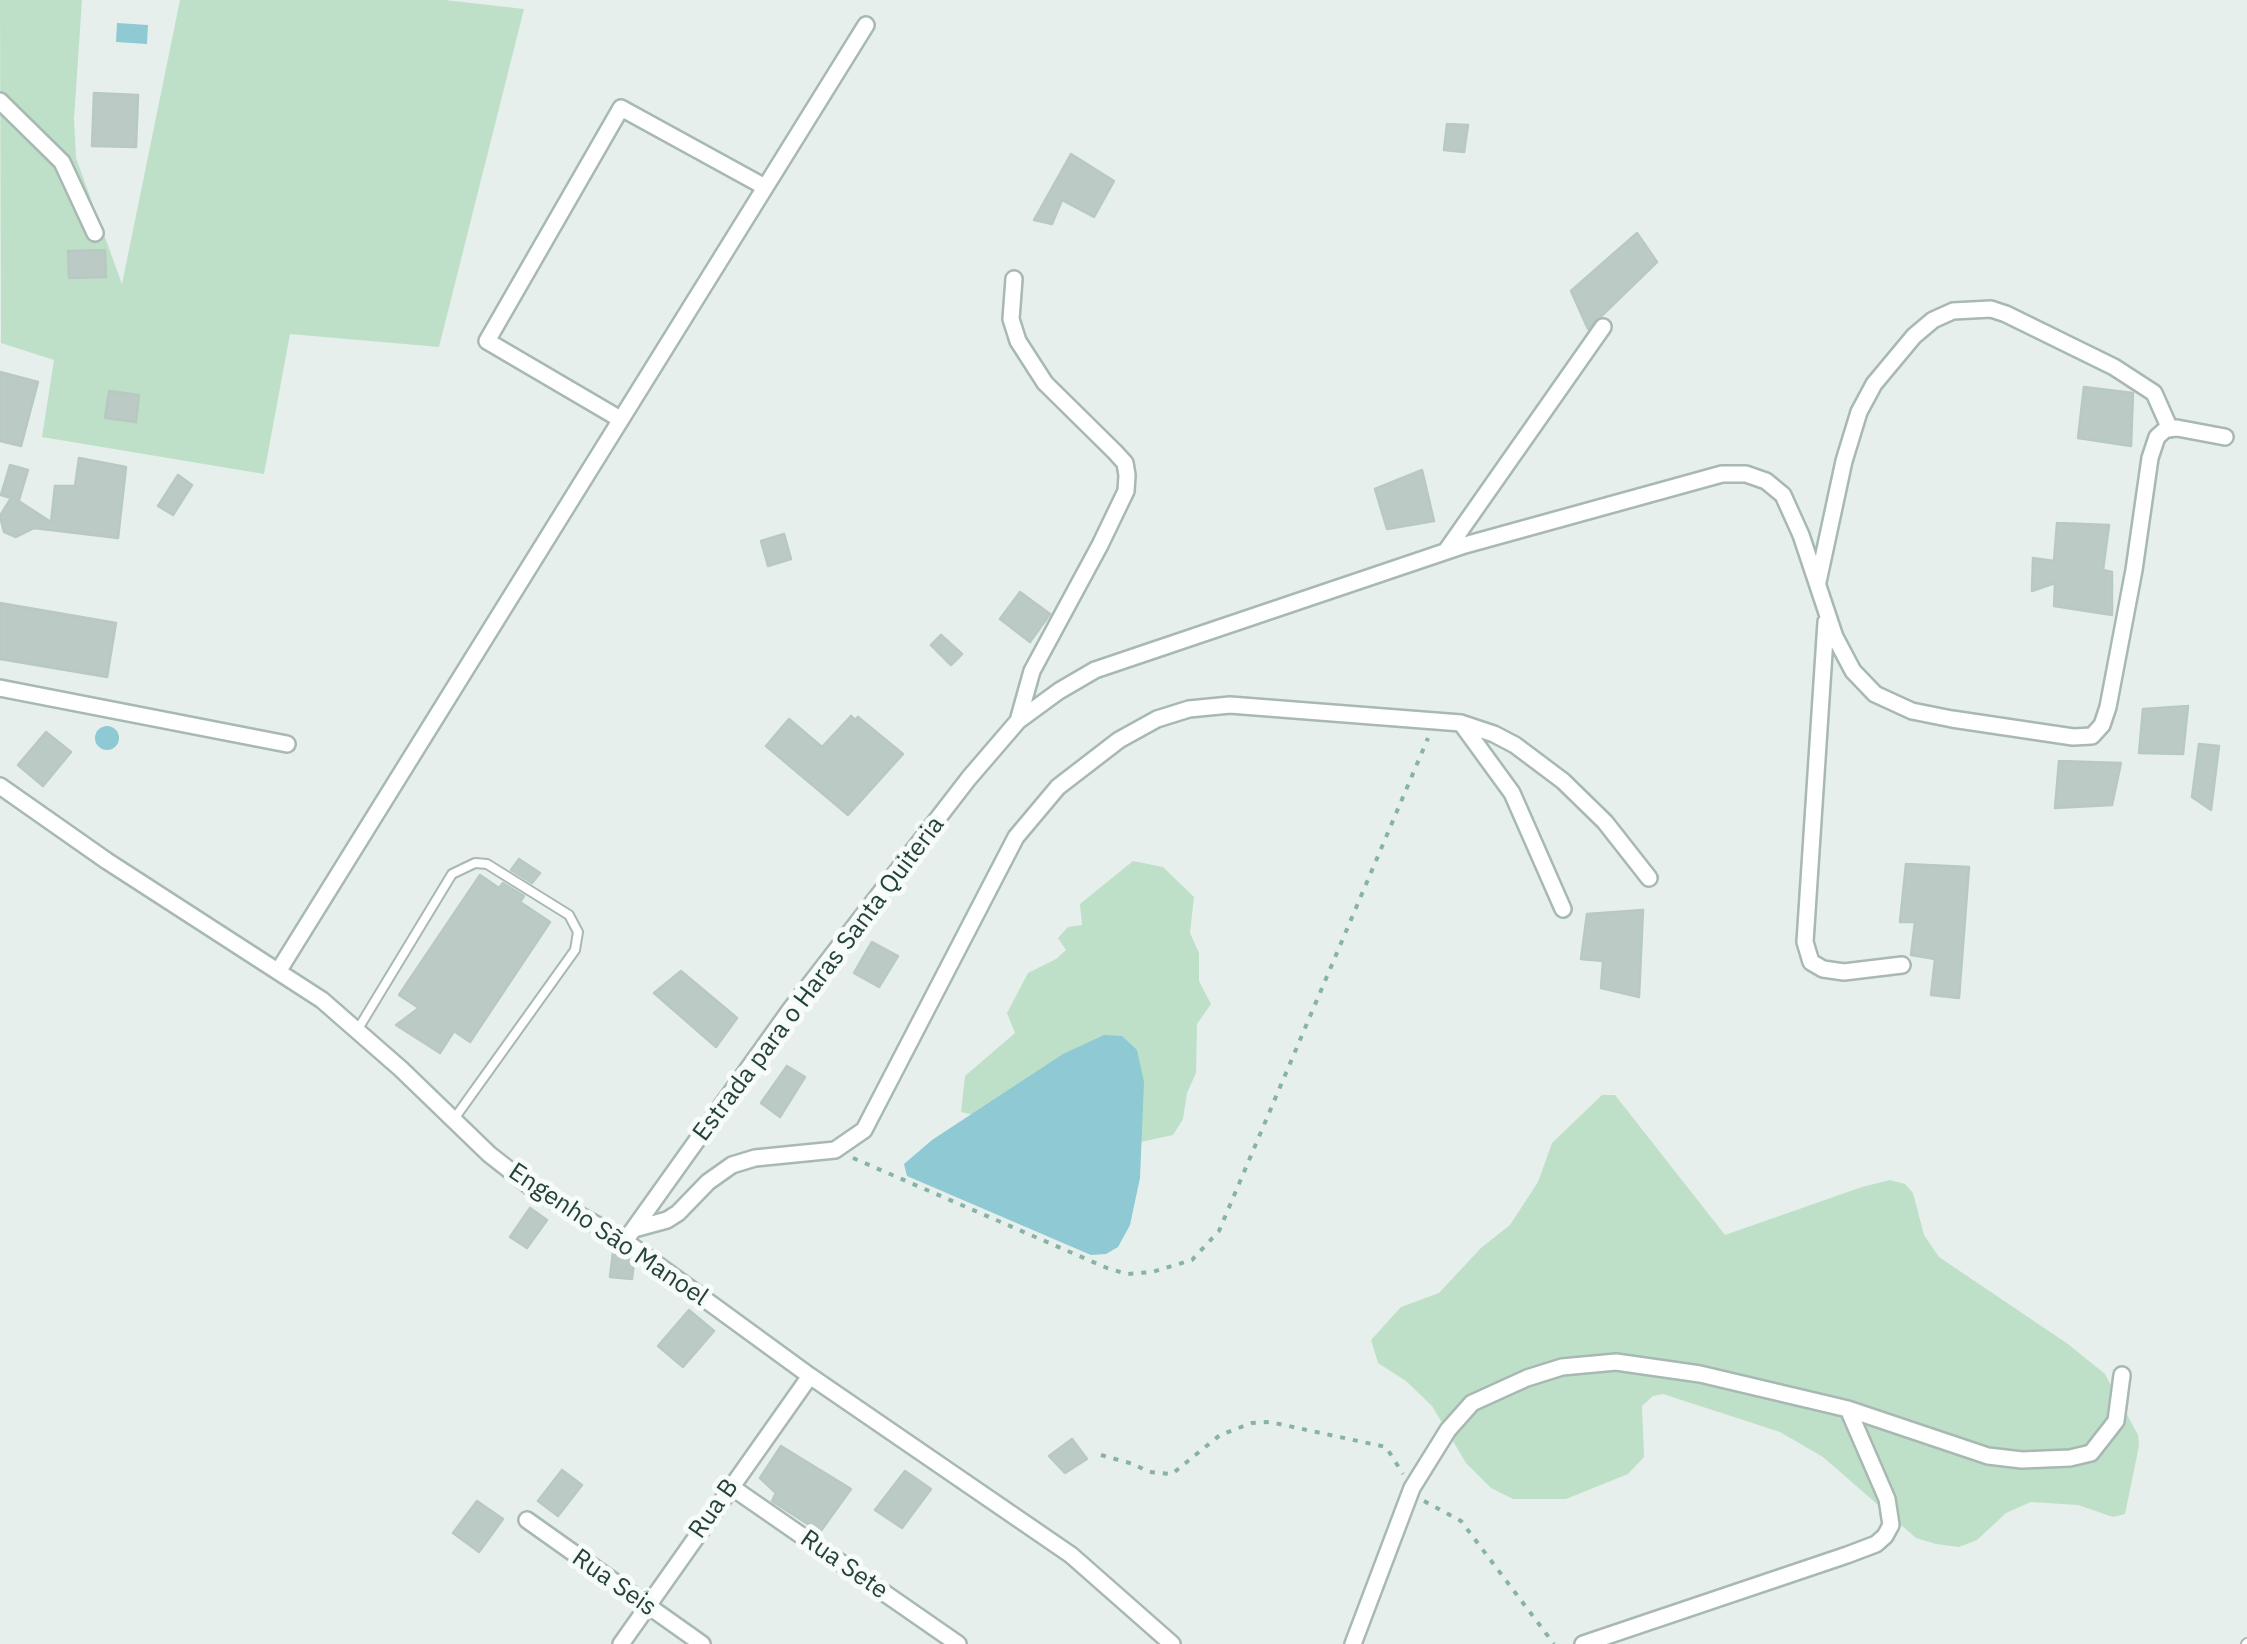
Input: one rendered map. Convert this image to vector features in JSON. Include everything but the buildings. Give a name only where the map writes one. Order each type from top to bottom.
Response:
[{"type":"street","points":[[279,970],[866,25]]},
{"type":"street","points":[[0,101],[62,162],[94,232]]},
{"type":"street","points":[[620,419],[487,341],[622,108],[765,187]]},
{"type":"street","points":[[1014,278],[1011,319],[1018,341],[1044,383],[1116,452],[1127,475],[1126,491],[1100,545],[1032,671],[1018,721]]},
{"type":"street","points":[[1818,586],[1844,461],[1860,412],[1874,384],[1914,336],[1953,310],[1991,309],[2006,314],[2142,382],[2160,401],[2170,429]]},
{"type":"street","points":[[1446,551],[1604,327]]},
{"type":"street","points":[[1018,721],[1095,670],[1446,551],[1722,474],[1746,474],[1766,481],[1783,495],[1835,638],[1853,671],[1876,694],[1912,711],[1952,719],[2072,738],[2092,736],[2108,707],[2150,458],[2157,437],[2170,429],[2225,437]]},
{"type":"street","points":[[1826,613],[1804,942],[1811,962],[1822,968],[1844,972],[1902,965]]},
{"type":"street","points":[[0,688],[288,744]]},
{"type":"street","points":[[630,1235],[667,1220],[708,1182],[732,1166],[754,1158],[835,1150],[864,1130],[1016,837],[1058,787],[1120,740],[1158,719],[1189,709],[1230,705],[1461,723],[1515,745],[1563,781],[1605,822],[1648,878]]},
{"type":"street","name":"Estrada para o Haras Santa Quiteria","points":[[630,1235],[790,1010],[969,778],[1018,721]]},
{"type":"street","points":[[1461,723],[1512,793],[1563,909]]},
{"type":"street","name":"Engenho São Manoel","points":[[0,786],[107,861],[279,970],[358,1029],[489,1154],[535,1190],[630,1235],[810,1376],[1071,1555],[1172,1644]]},
{"type":"street","points":[[1354,1644],[1412,1488],[1448,1430],[1472,1404],[1494,1391],[1562,1368],[1616,1362],[1700,1374],[1848,1408],[1988,1456],[2022,1460],[2070,1458],[2091,1452],[2116,1421],[2122,1375]]},
{"type":"street","name":"Rua B","points":[[620,1644],[810,1376]]},
{"type":"street","points":[[1582,1644],[1876,1544],[1891,1526],[1887,1499],[1848,1408]]},
{"type":"street","name":"Rua Sete","points":[[730,1486],[958,1644]]},
{"type":"street","name":"Rua Seis","points":[[527,1520],[702,1644]]},
{"type":"lane","points":[[358,1029],[452,874],[475,863],[486,864],[569,915],[578,932],[575,950],[454,1120]]},
{"type":"path","points":[[835,1150],[1106,1268],[1127,1274],[1152,1272],[1192,1260],[1219,1231],[1436,720]]},
{"type":"path","points":[[1101,1455],[1162,1476],[1172,1474],[1220,1435],[1252,1423],[1270,1422],[1386,1447],[1427,1505],[1461,1521],[1554,1644]]},
{"type":"green space","points":[[0,0],[82,0],[74,119],[76,158],[122,284],[180,0],[445,0],[524,9],[439,347],[290,334],[264,474],[42,437],[54,360],[1,343]]},
{"type":"green space","points":[[1133,861],[1163,867],[1194,897],[1190,933],[1199,953],[1199,981],[1211,1004],[1197,1024],[1196,1073],[1187,1093],[1183,1119],[1173,1135],[1127,1145],[1028,1078],[974,1115],[961,1112],[965,1076],[1015,1033],[1007,1013],[1028,973],[1066,950],[1058,938],[1068,927],[1082,925],[1080,904]]},
{"type":"green space","points":[[1602,1095],[1615,1095],[1725,1235],[1862,1187],[1890,1180],[1905,1184],[1913,1193],[1924,1235],[1939,1257],[2068,1344],[2105,1374],[2138,1435],[2125,1514],[2113,1517],[2078,1505],[2031,1502],[2006,1513],[1977,1540],[1959,1547],[1936,1544],[1916,1538],[1823,1457],[1780,1432],[1663,1394],[1653,1396],[1642,1406],[1644,1457],[1628,1474],[1566,1499],[1513,1499],[1491,1488],[1466,1463],[1432,1406],[1406,1381],[1378,1363],[1371,1340],[1401,1307],[1439,1293],[1481,1248],[1510,1225],[1538,1182],[1552,1143]]},
{"type":"water","points":[[117,23],[148,25],[147,44],[116,42]]},
{"type":"water","points":[[107,726],[119,738],[107,750],[95,738]]},
{"type":"water","points":[[1104,1035],[1122,1036],[1137,1050],[1144,1082],[1140,1178],[1130,1225],[1118,1247],[1106,1254],[1091,1255],[907,1176],[904,1164],[932,1140],[1063,1054]]}]
